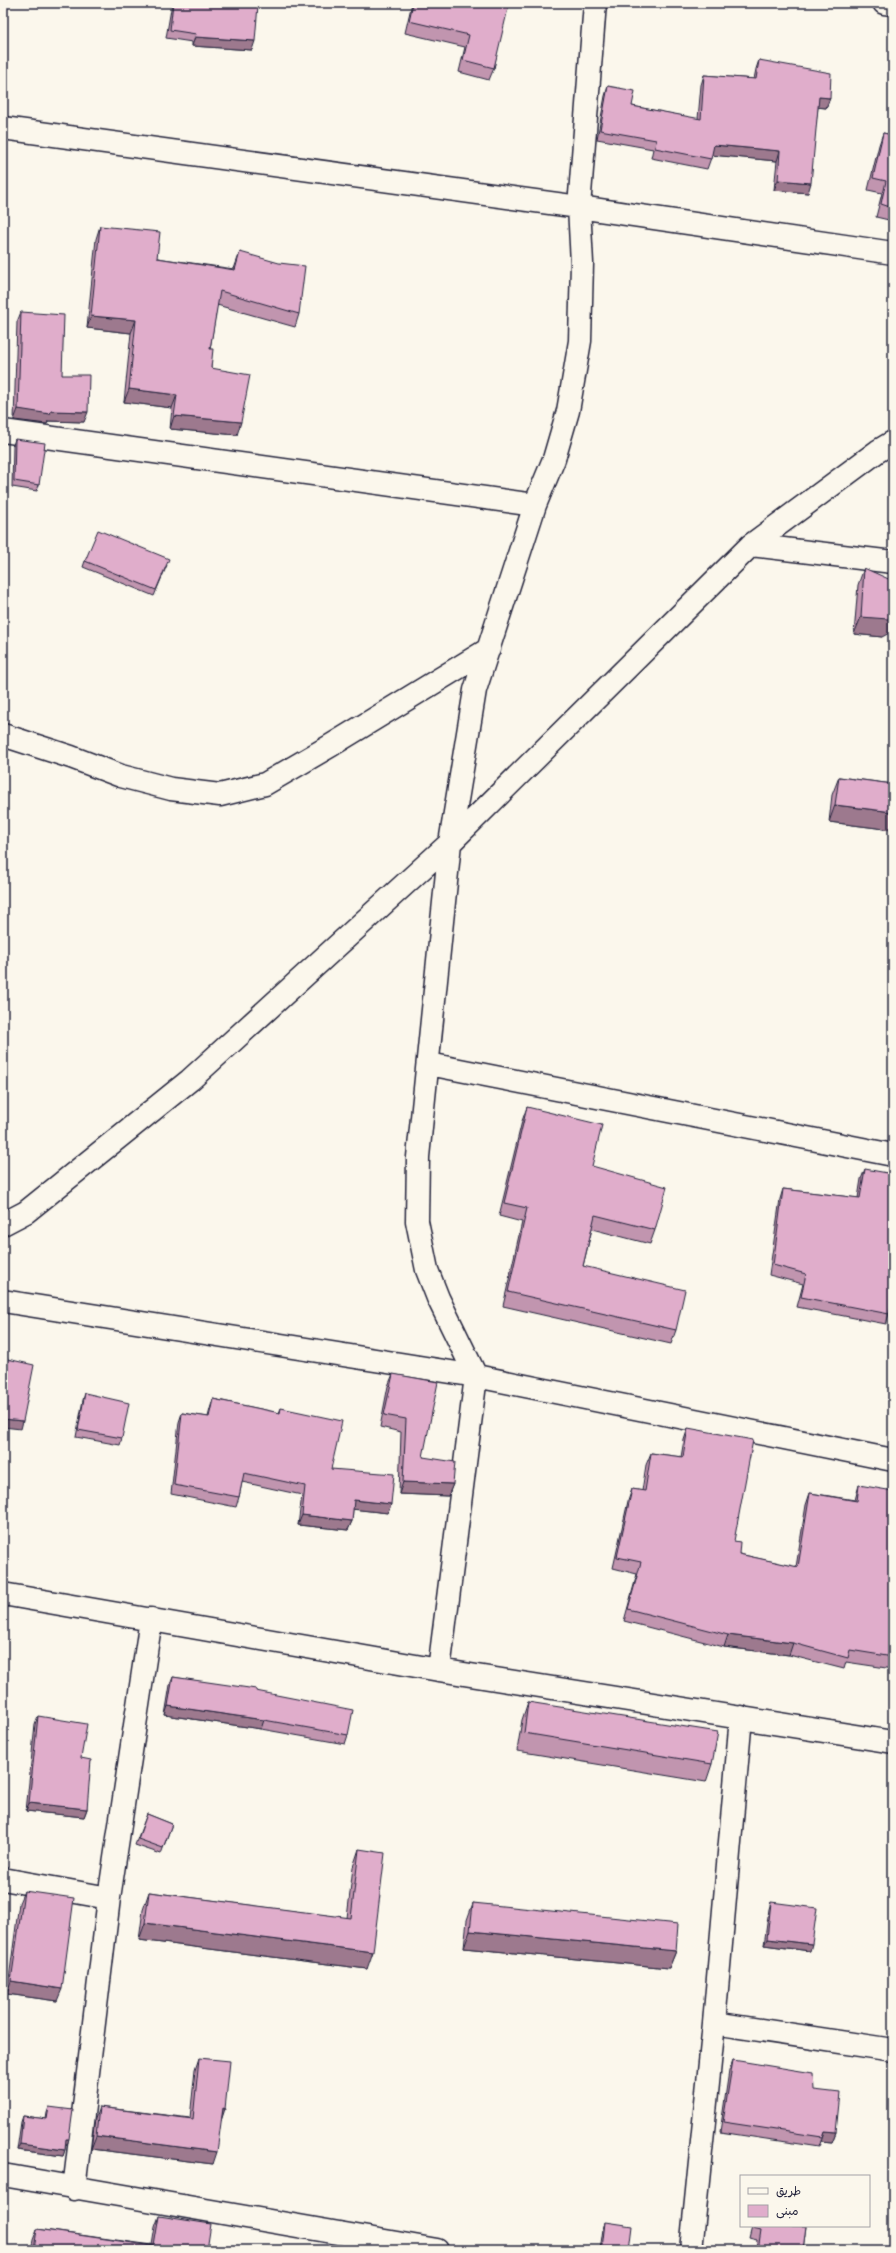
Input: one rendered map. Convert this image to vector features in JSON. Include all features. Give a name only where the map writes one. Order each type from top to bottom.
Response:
[{"type":"street","points":[[439,1670],[476,1376],[438,1298],[427,1270],[417,1221],[418,1156],[429,1064],[450,842],[475,690],[535,505],[554,459],[568,411],[580,341],[582,263],[579,207],[596,3]]},
{"type":"street","points":[[884,3],[893,4]]},
{"type":"street","points":[[3,128],[579,207],[893,253]]},
{"type":"street","points":[[3,431],[535,505]]},
{"type":"street","points":[[3,1224],[26,1212],[190,1080],[450,842],[751,545],[878,450],[893,442]]},
{"type":"street","points":[[751,545],[893,562]]},
{"type":"street","points":[[3,735],[71,757],[121,776],[171,789],[220,795],[265,784],[488,649]]},
{"type":"street","points":[[429,1064],[893,1156]]},
{"type":"street","points":[[3,1301],[476,1376],[893,1460]]},
{"type":"street","points":[[3,1594],[439,1670],[893,1742]]},
{"type":"street","points":[[74,2189],[109,1898],[151,1620]]},
{"type":"street","points":[[690,2250],[714,2022],[741,1717]]},
{"type":"street","points":[[3,1879],[109,1898]]},
{"type":"street","points":[[714,2022],[893,2050]]},
{"type":"street","points":[[3,2175],[394,2246],[437,2250]]},
{"type":"building","points":[[173,3],[246,3],[258,5],[255,41],[195,37],[196,34],[170,30]]},
{"type":"building","points":[[413,3],[509,4],[494,68],[463,60],[469,35],[409,21]]},
{"type":"building","points":[[759,60],[831,73],[830,98],[819,97],[811,183],[778,180],[780,151],[714,145],[711,159],[655,148],[656,140],[600,130],[608,86],[635,91],[632,106],[701,119],[704,75],[756,79]]},
{"type":"building","points":[[883,133],[893,135],[893,208],[881,204],[886,181],[873,178]]},
{"type":"building","points":[[100,226],[160,232],[157,258],[235,270],[240,252],[279,263],[305,266],[299,314],[220,291],[210,349],[213,349],[211,368],[250,375],[241,422],[174,416],[177,395],[129,389],[136,320],[91,316]]},
{"type":"building","points":[[21,312],[64,315],[62,375],[89,375],[88,412],[51,411],[50,414],[18,409]]},
{"type":"building","points":[[15,439],[45,443],[39,485],[14,481]]},
{"type":"building","points":[[98,530],[169,559],[156,590],[85,561]]},
{"type":"building","points":[[864,568],[893,581],[893,617],[888,619],[861,617]]},
{"type":"building","points":[[839,777],[893,784],[893,812],[835,805]]},
{"type":"building","points":[[527,1107],[602,1125],[592,1166],[667,1187],[655,1230],[595,1215],[583,1266],[685,1290],[676,1330],[508,1292],[527,1208],[504,1203]]},
{"type":"building","points":[[865,1169],[893,1174],[893,1295],[889,1314],[801,1297],[806,1274],[773,1265],[783,1189],[860,1198]]},
{"type":"building","points":[[3,1358],[34,1365],[23,1421],[3,1419]]},
{"type":"building","points":[[393,1374],[438,1382],[423,1457],[455,1462],[453,1484],[403,1482],[406,1419],[384,1415]]},
{"type":"building","points":[[85,1393],[129,1403],[122,1438],[78,1430]]},
{"type":"building","points":[[213,1399],[280,1413],[281,1408],[342,1421],[331,1469],[394,1474],[391,1504],[354,1500],[352,1521],[302,1515],[305,1486],[244,1473],[239,1497],[174,1485],[182,1413],[209,1417]]},
{"type":"building","points":[[688,1428],[753,1440],[734,1541],[740,1542],[739,1554],[798,1567],[810,1493],[857,1501],[859,1485],[893,1491],[893,1657],[850,1650],[848,1658],[793,1643],[728,1635],[628,1609],[641,1562],[617,1557],[632,1489],[645,1491],[651,1453],[683,1457]]},
{"type":"building","points":[[173,1677],[256,1689],[256,1691],[353,1710],[348,1735],[264,1720],[168,1706]]},
{"type":"building","points":[[528,1702],[718,1732],[712,1764],[524,1733]]},
{"type":"building","points":[[38,1716],[87,1724],[81,1758],[91,1760],[87,1809],[29,1803]]},
{"type":"building","points":[[147,1814],[172,1824],[163,1848],[138,1839]]},
{"type":"building","points":[[359,1849],[385,1853],[373,1952],[145,1923],[149,1892],[351,1918]]},
{"type":"building","points":[[24,1891],[74,1898],[62,1989],[11,1981]]},
{"type":"building","points":[[771,1902],[817,1908],[812,1944],[767,1939]]},
{"type":"building","points":[[473,1903],[678,1924],[676,1951],[470,1931]]},
{"type":"building","points":[[199,2058],[230,2061],[225,2109],[223,2108],[217,2152],[96,2136],[99,2107],[193,2119]]},
{"type":"building","points":[[733,2060],[813,2073],[814,2090],[840,2093],[836,2132],[824,2131],[822,2137],[723,2122]]},
{"type":"building","points":[[49,2107],[73,2110],[69,2139],[66,2139],[65,2150],[20,2144],[23,2116],[47,2119]]},
{"type":"building","points":[[159,2216],[211,2224],[207,2250],[34,2250],[37,2229],[154,2246]]},
{"type":"building","points":[[605,2222],[632,2226],[629,2250],[602,2249]]},
{"type":"building","points":[[806,2227],[803,2250],[758,2250],[761,2230],[753,2228]]}]
